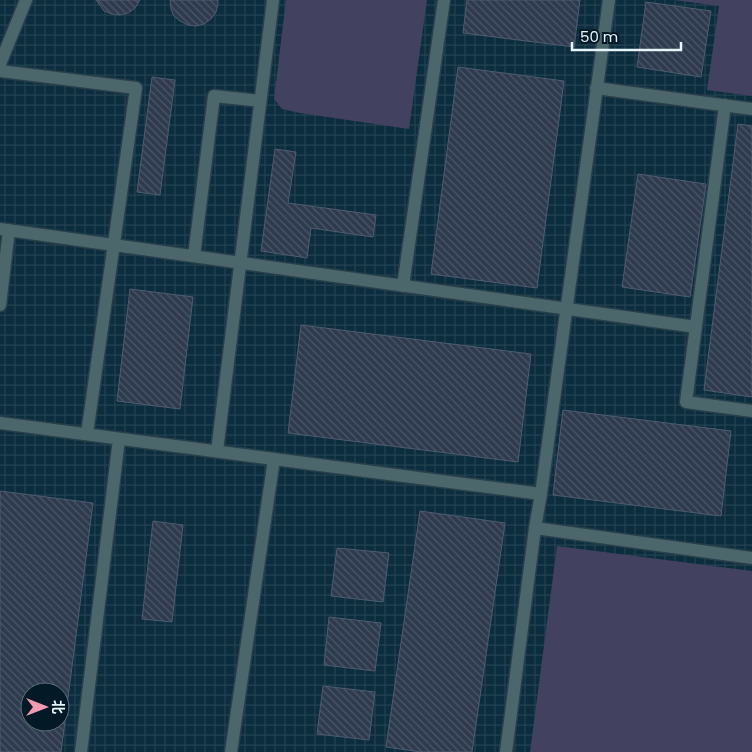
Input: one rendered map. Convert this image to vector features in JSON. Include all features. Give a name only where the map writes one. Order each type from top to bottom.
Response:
[{"type":"lane","points":[[0,64],[26,0]]},
{"type":"lane","points":[[217,451],[273,0]]},
{"type":"lane","points":[[404,286],[444,0]]},
{"type":"lane","points":[[506,752],[608,0]]},
{"type":"lane","points":[[0,71],[136,88],[87,434]]},
{"type":"lane","points":[[596,88],[752,108]]},
{"type":"lane","points":[[194,256],[214,96],[260,101]]},
{"type":"lane","points":[[725,105],[686,402],[752,410]]},
{"type":"lane","points":[[0,305],[4,230],[696,327]]},
{"type":"lane","points":[[0,423],[541,494]]},
{"type":"lane","points":[[81,752],[119,439]]},
{"type":"lane","points":[[231,752],[274,458]]},
{"type":"lane","points":[[535,528],[752,558]]},
{"type":"shaded area","points":[[0,0],[752,0],[752,752],[0,752]]},
{"type":"shaded area","points":[[286,0],[427,0],[409,129],[282,109],[274,99]]},
{"type":"shaded area","points":[[674,0],[752,0],[752,96],[707,90],[719,6]]},
{"type":"shaded area","points":[[557,546],[752,571],[752,752],[530,752]]},
{"type":"building","points":[[96,0],[140,0],[135,8],[128,13],[120,15],[104,11]]},
{"type":"building","points":[[170,0],[218,0],[218,4],[216,12],[211,19],[204,24],[196,26],[188,25],[174,16]]},
{"type":"building","points":[[467,0],[580,0],[574,47],[463,33]]},
{"type":"building","points":[[646,2],[711,11],[701,77],[637,67]]},
{"type":"building","points":[[458,67],[564,81],[537,288],[431,274]]},
{"type":"building","points":[[152,77],[175,80],[160,195],[137,192]]},
{"type":"building","points":[[738,124],[752,126],[752,397],[704,390]]},
{"type":"building","points":[[275,149],[296,152],[288,203],[376,215],[373,237],[311,228],[307,258],[261,251]]},
{"type":"building","points":[[638,174],[706,184],[690,297],[622,287]]},
{"type":"building","points":[[130,289],[193,297],[180,409],[117,401]]},
{"type":"building","points":[[301,325],[531,354],[518,462],[288,433]]},
{"type":"building","points":[[563,410],[731,431],[721,516],[553,495]]},
{"type":"building","points":[[0,491],[93,503],[70,682],[20,682],[20,732],[64,732],[61,752],[0,752]]},
{"type":"building","points":[[420,511],[505,523],[472,752],[421,752],[386,747]]},
{"type":"building","points":[[153,521],[183,525],[172,622],[142,619]]},
{"type":"building","points":[[337,548],[389,553],[383,602],[331,596]]},
{"type":"building","points":[[329,617],[381,623],[375,671],[324,665]]},
{"type":"building","points":[[323,686],[375,692],[369,740],[317,734]]}]
